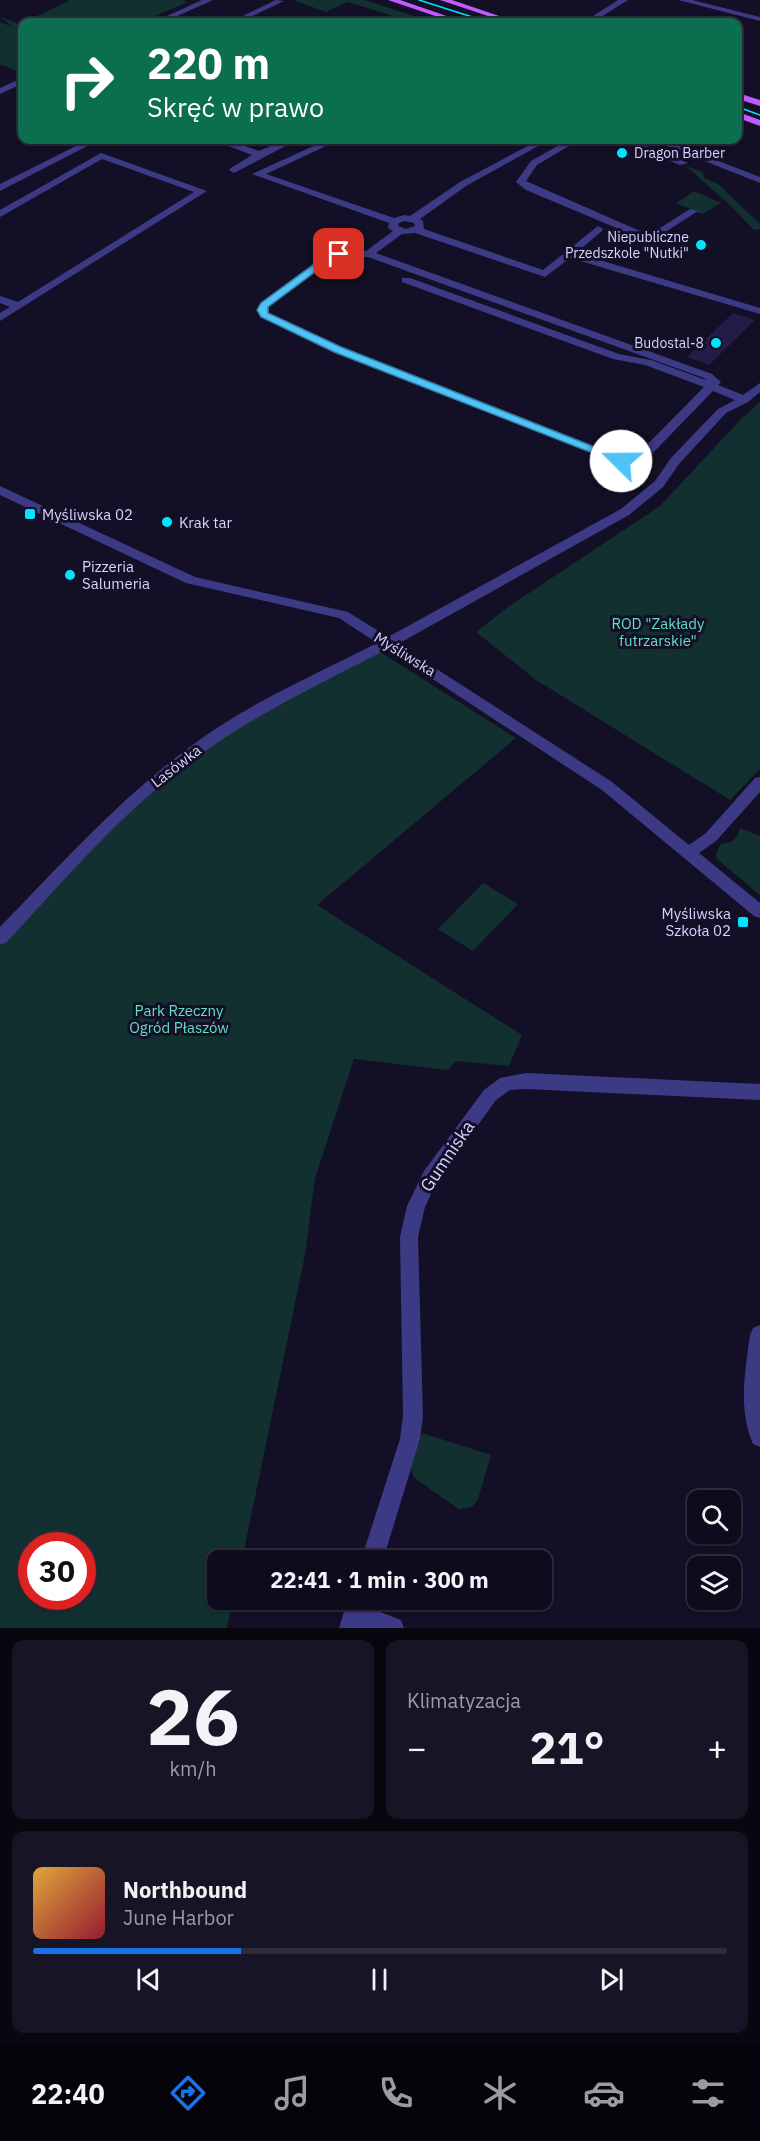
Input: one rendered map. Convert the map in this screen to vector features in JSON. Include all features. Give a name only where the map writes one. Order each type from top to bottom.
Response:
[{"type":"main road","points":[[392,0],[448,18]]},
{"type":"main road","points":[[444,0],[500,18]]},
{"type":"main road","points":[[742,97],[760,103]]},
{"type":"main road","points":[[742,116],[760,123]]},
{"type":"street","points":[[167,18],[208,0]]},
{"type":"street","points":[[595,18],[624,0]]},
{"type":"street","points":[[682,0],[760,19]]},
{"type":"street","points":[[243,18],[280,1]]},
{"type":"street","points":[[0,91],[18,83]]},
{"type":"street","points":[[0,188],[86,144]]},
{"type":"street","points":[[232,144],[259,154]]},
{"type":"street","points":[[256,144],[270,149]]},
{"type":"street","points":[[234,170],[259,154],[282,144]]},
{"type":"street","points":[[325,144],[257,174],[396,226]]},
{"type":"street","points":[[415,224],[463,184],[538,144]]},
{"type":"street","points":[[567,144],[534,163],[521,182],[529,188],[650,239],[693,211]]},
{"type":"street","points":[[634,144],[683,163]]},
{"type":"street","points":[[667,144],[760,180]]},
{"type":"street","points":[[0,214],[101,156],[202,191],[0,318]]},
{"type":"street","points":[[369,254],[404,218],[545,274],[598,229]]},
{"type":"street","points":[[369,254],[475,292],[619,338],[708,376],[715,382],[641,458],[621,461],[338,350],[264,315],[262,310],[264,305],[330,256],[369,254]]},
{"type":"street","points":[[568,255],[759,311]]},
{"type":"street","points":[[406,280],[617,357],[647,362],[744,399]]},
{"type":"street","points":[[463,301],[475,292]]},
{"type":"street","points":[[0,299],[18,306]]},
{"type":"street","points":[[745,311],[759,311]]},
{"type":"street","name":"Lasówka","points":[[0,938],[110,822],[160,777],[204,744],[247,716],[389,644],[625,512],[659,484],[675,461],[722,411],[744,399],[760,386]]},
{"type":"street","name":"Myśliwska","points":[[0,490],[166,570],[207,584],[334,612],[389,644],[607,786],[760,912]]},
{"type":"street","points":[[689,852],[711,837],[760,782]]},
{"type":"street","name":"Gumniska","points":[[375,1550],[407,1447],[413,1416],[409,1295],[411,1221],[430,1177],[490,1095],[506,1083],[526,1081],[760,1092]]},
{"type":"street","points":[[760,1335],[752,1392],[760,1437]]},
{"type":"street","points":[[355,1614],[393,1628]]},
{"type":"green space","points":[[67,0],[182,0],[188,2],[150,18],[33,18],[69,1]]},
{"type":"green space","points":[[293,0],[365,0],[420,18],[399,18],[348,2],[326,12]]},
{"type":"green space","points":[[0,17],[18,24],[18,71],[0,64],[0,22],[13,27]]},
{"type":"green space","points":[[686,166],[703,172],[704,178],[717,183],[760,224],[760,229],[754,230]]},
{"type":"green space","points":[[694,191],[721,203],[702,214],[676,203]]},
{"type":"green space","name":"ROD \"Zakłady futrzarskie\"","points":[[760,402],[760,769],[730,800],[536,680],[476,632],[508,607],[660,506],[741,419]]},
{"type":"green space","name":"Park Rzeczny Ogród Płaszów","points":[[377,650],[516,738],[317,905],[522,1035],[509,1066],[456,1061],[448,1070],[354,1059],[315,1178],[305,1255],[244,1550],[207,1550],[207,1610],[231,1610],[227,1628],[0,1628],[0,940],[111,822],[248,717]]},
{"type":"green space","points":[[740,828],[760,836],[760,895],[717,859],[716,853],[721,844],[734,840]]},
{"type":"green space","points":[[483,883],[518,904],[473,951],[438,929]]},
{"type":"green space","points":[[422,1433],[491,1455],[478,1499],[472,1507],[459,1509],[414,1478],[411,1468]]},
{"type":"building","name":"Budostal-8","points":[[733,313],[755,320],[709,365],[687,357]]},
{"type":"tram line","points":[[419,0],[475,18]]},
{"type":"tram line","points":[[742,108],[760,115]]},
{"type":"place","name":"Dragon Barber","points":[[622,153]]},
{"type":"place","name":"Niepubliczne Przedszkole \"Nutki\"","points":[[701,245]]},
{"type":"place","name":"Budostal-8","points":[[716,343]]},
{"type":"place","name":"Myśliwska 02","points":[[30,514]]},
{"type":"place","name":"Krak tar","points":[[167,522]]},
{"type":"place","name":"Pizzeria Salumeria","points":[[70,575]]},
{"type":"place","name":"Myśliwska Szkoła 02","points":[[743,922]]},
{"type":"route","points":[[339,254],[330,256],[264,305],[262,310],[264,315],[338,350],[621,461]]}]
